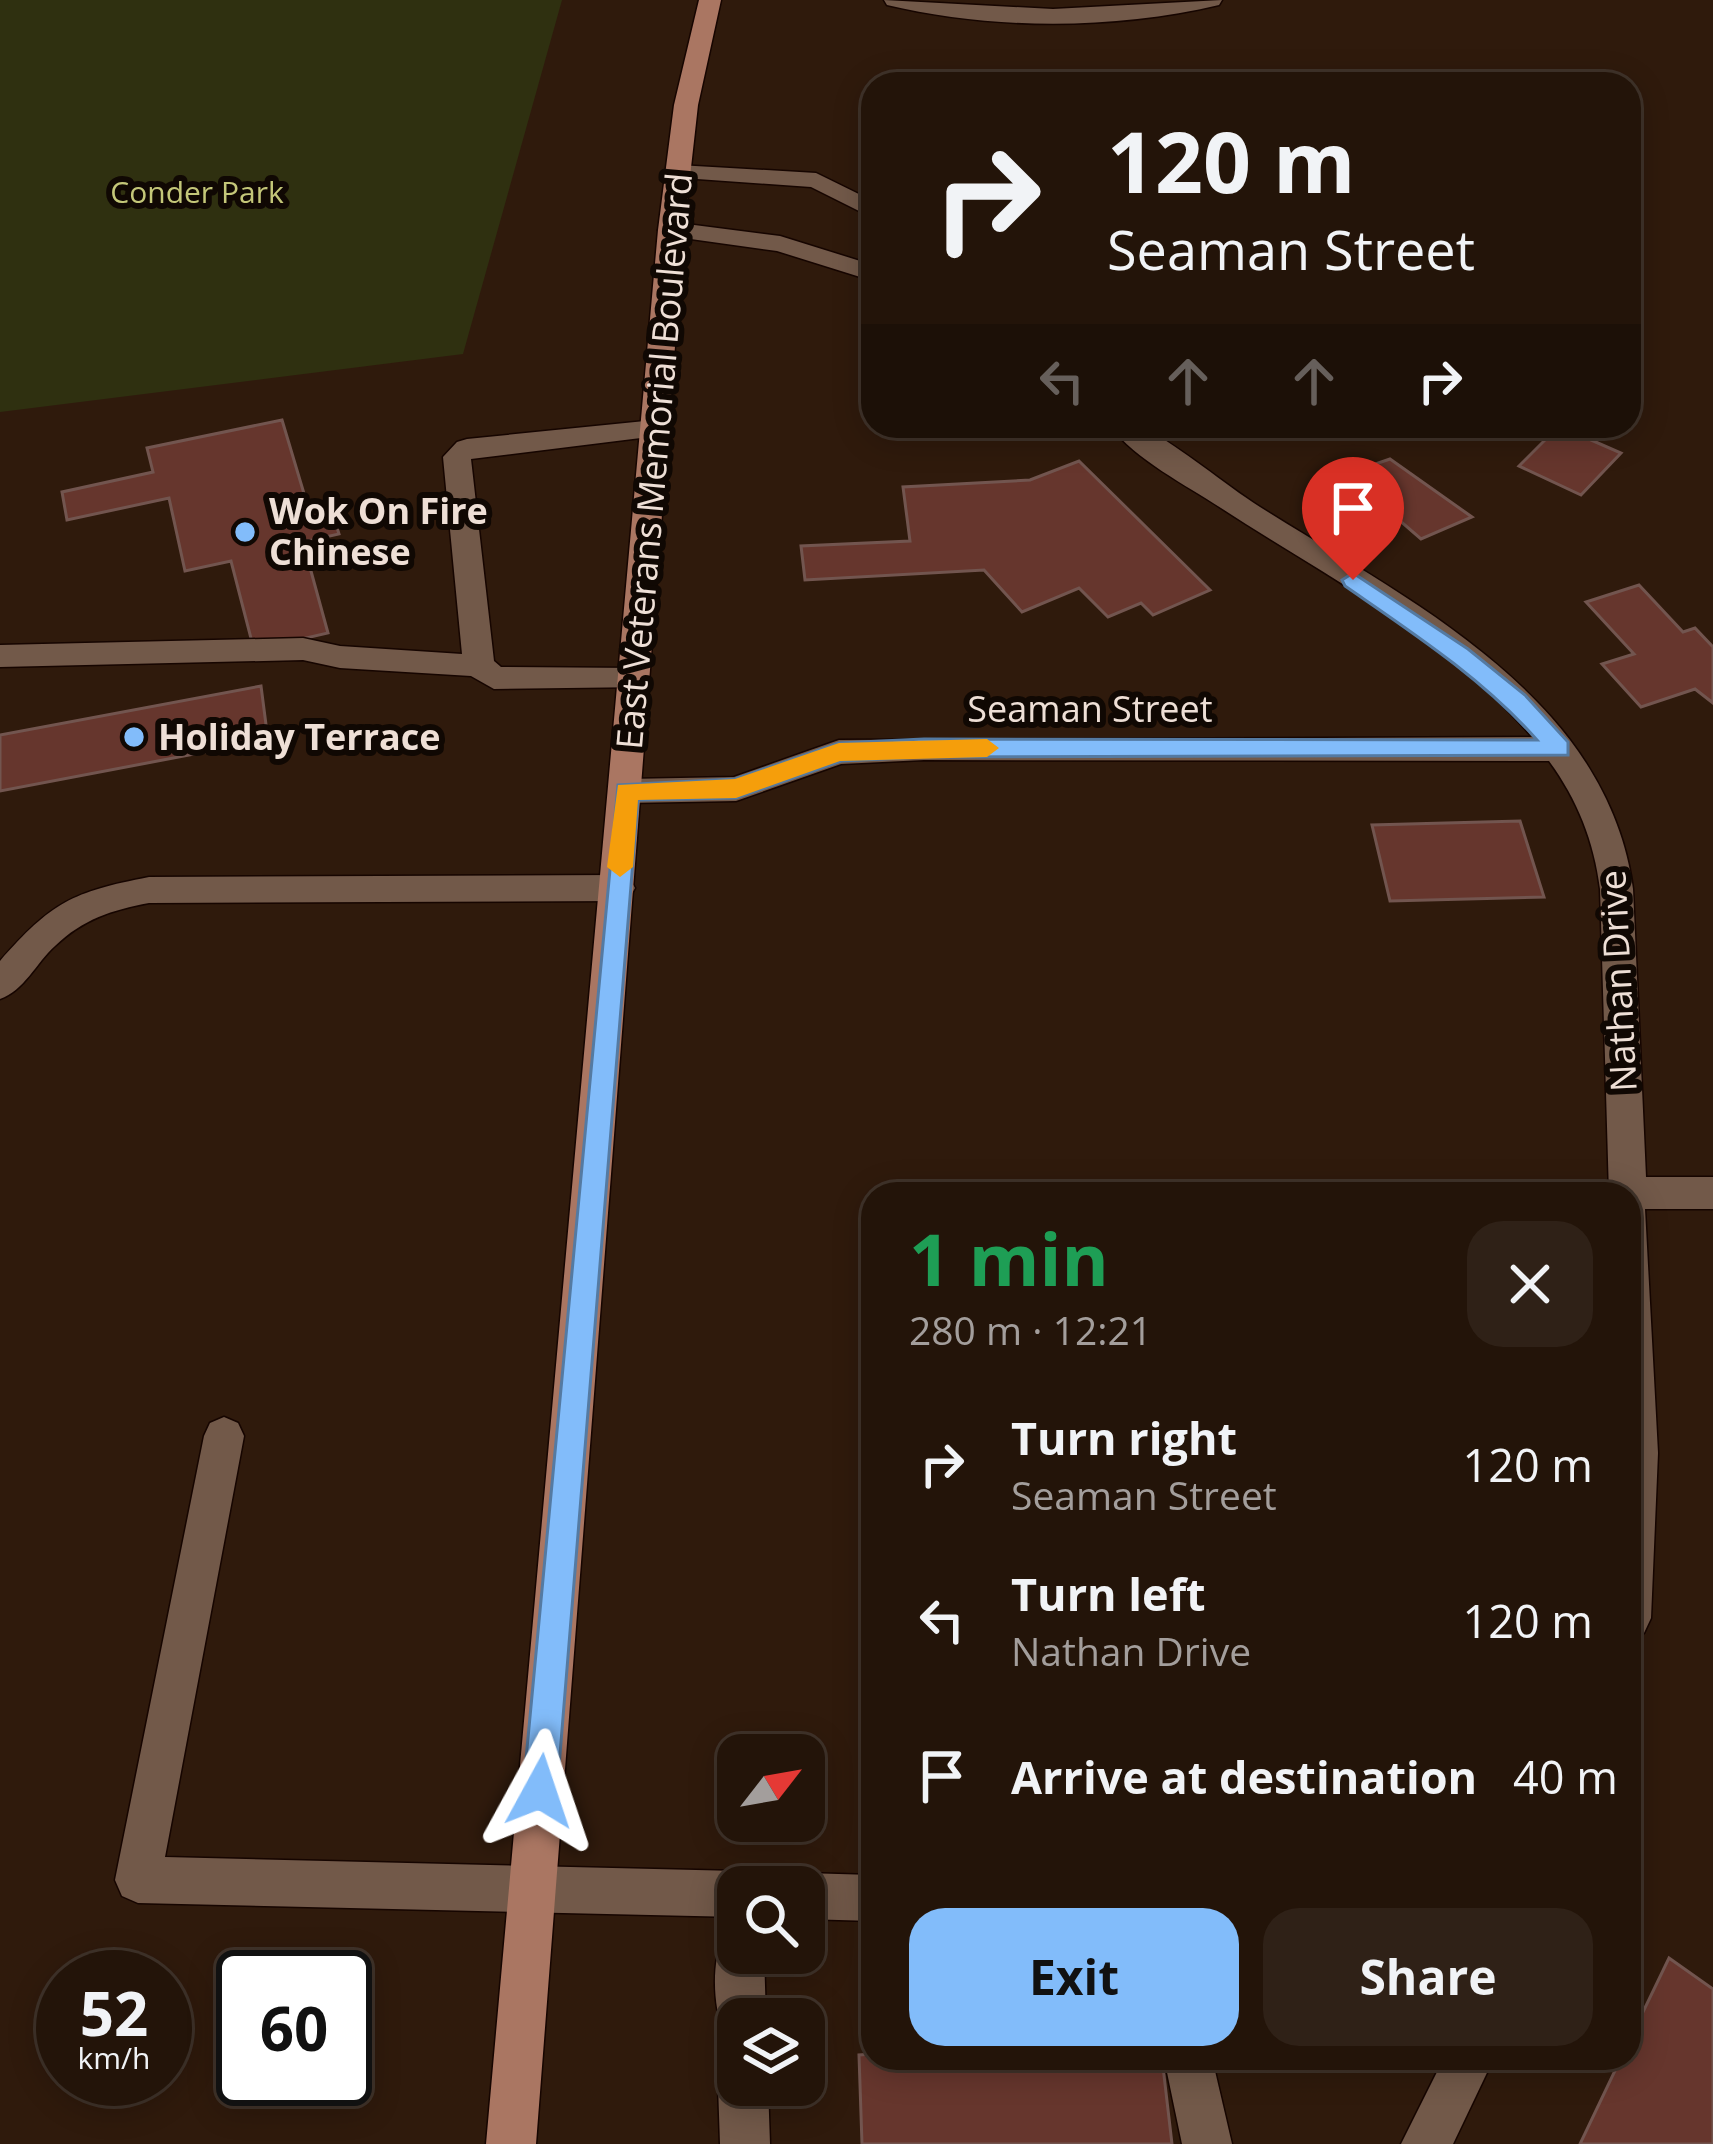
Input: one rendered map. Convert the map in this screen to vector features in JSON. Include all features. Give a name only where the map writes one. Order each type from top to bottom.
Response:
[{"type":"main road","name":"East Veterans Memorial Boulevard","points":[[511,2144],[671,230],[686,105],[710,0]]},
{"type":"street","points":[[895,0],[986,15],[1051,16],[1117,14],[1211,0]]},
{"type":"street","points":[[678,172],[816,180],[861,204]]},
{"type":"street","points":[[671,230],[780,244],[861,269]]},
{"type":"street","points":[[479,666],[457,457],[466,448],[655,429]]},
{"type":"street","name":"Nathan Drive","points":[[1142,438],[1460,654],[1517,701],[1592,794],[1612,855],[1627,1182]]},
{"type":"street","points":[[0,656],[303,650],[340,658],[479,666],[494,678],[635,679]]},
{"type":"street","name":"Seaman Street","points":[[627,791],[736,788],[839,752],[924,748],[1559,748]]},
{"type":"street","points":[[0,985],[43,936],[92,901],[148,890],[618,888]]},
{"type":"street","points":[[1641,1194],[1713,1192]]},
{"type":"street","points":[[224,1436],[138,1880],[717,1893]]},
{"type":"street","points":[[825,1897],[861,1898]]},
{"type":"street","points":[[1190,2070],[1207,2144]]},
{"type":"street","points":[[1426,2144],[1464,2070]]},
{"type":"street","points":[[744,2106],[745,2144]]},
{"type":"green space","name":"Conder Park","points":[[0,0],[562,0],[463,354],[0,412]]},
{"type":"building","points":[[282,420],[308,507],[329,502],[339,534],[303,542],[328,633],[254,650],[231,561],[185,571],[169,498],[67,520],[62,492],[153,472],[147,448]]},
{"type":"building","points":[[1547,438],[1587,438],[1621,453],[1581,495],[1519,466]]},
{"type":"building","points":[[1390,459],[1472,517],[1421,539],[1346,474]]},
{"type":"building","points":[[1079,461],[1210,590],[1153,615],[1141,603],[1108,617],[1079,588],[1022,612],[984,570],[805,580],[801,546],[910,541],[903,487],[1030,480]]},
{"type":"building","points":[[1639,585],[1683,632],[1695,628],[1713,647],[1713,703],[1695,689],[1641,707],[1602,664],[1634,654],[1586,602]]},
{"type":"building","name":"Holiday Terrace","points":[[261,686],[268,740],[0,791],[0,735]]},
{"type":"building","points":[[1520,821],[1544,897],[1390,901],[1372,825]]},
{"type":"building","points":[[1669,1958],[1713,1989],[1713,2144],[1580,2144],[1615,2070],[1641,2070],[1641,2016]]},
{"type":"building","points":[[859,2055],[861,2070],[1163,2070],[1172,2144],[862,2144]]},
{"type":"slow traffic","points":[[620,867],[627,791],[736,788],[839,752],[987,748]]},
{"type":"place","name":"Wok On Fire Chinese","points":[[245,532]]},
{"type":"place","name":"Holiday Terrace","points":[[134,737]]},
{"type":"route","points":[[540,1791],[627,791],[736,788],[839,752],[924,748],[1559,748],[1517,701],[1460,654],[1353,580]]}]
